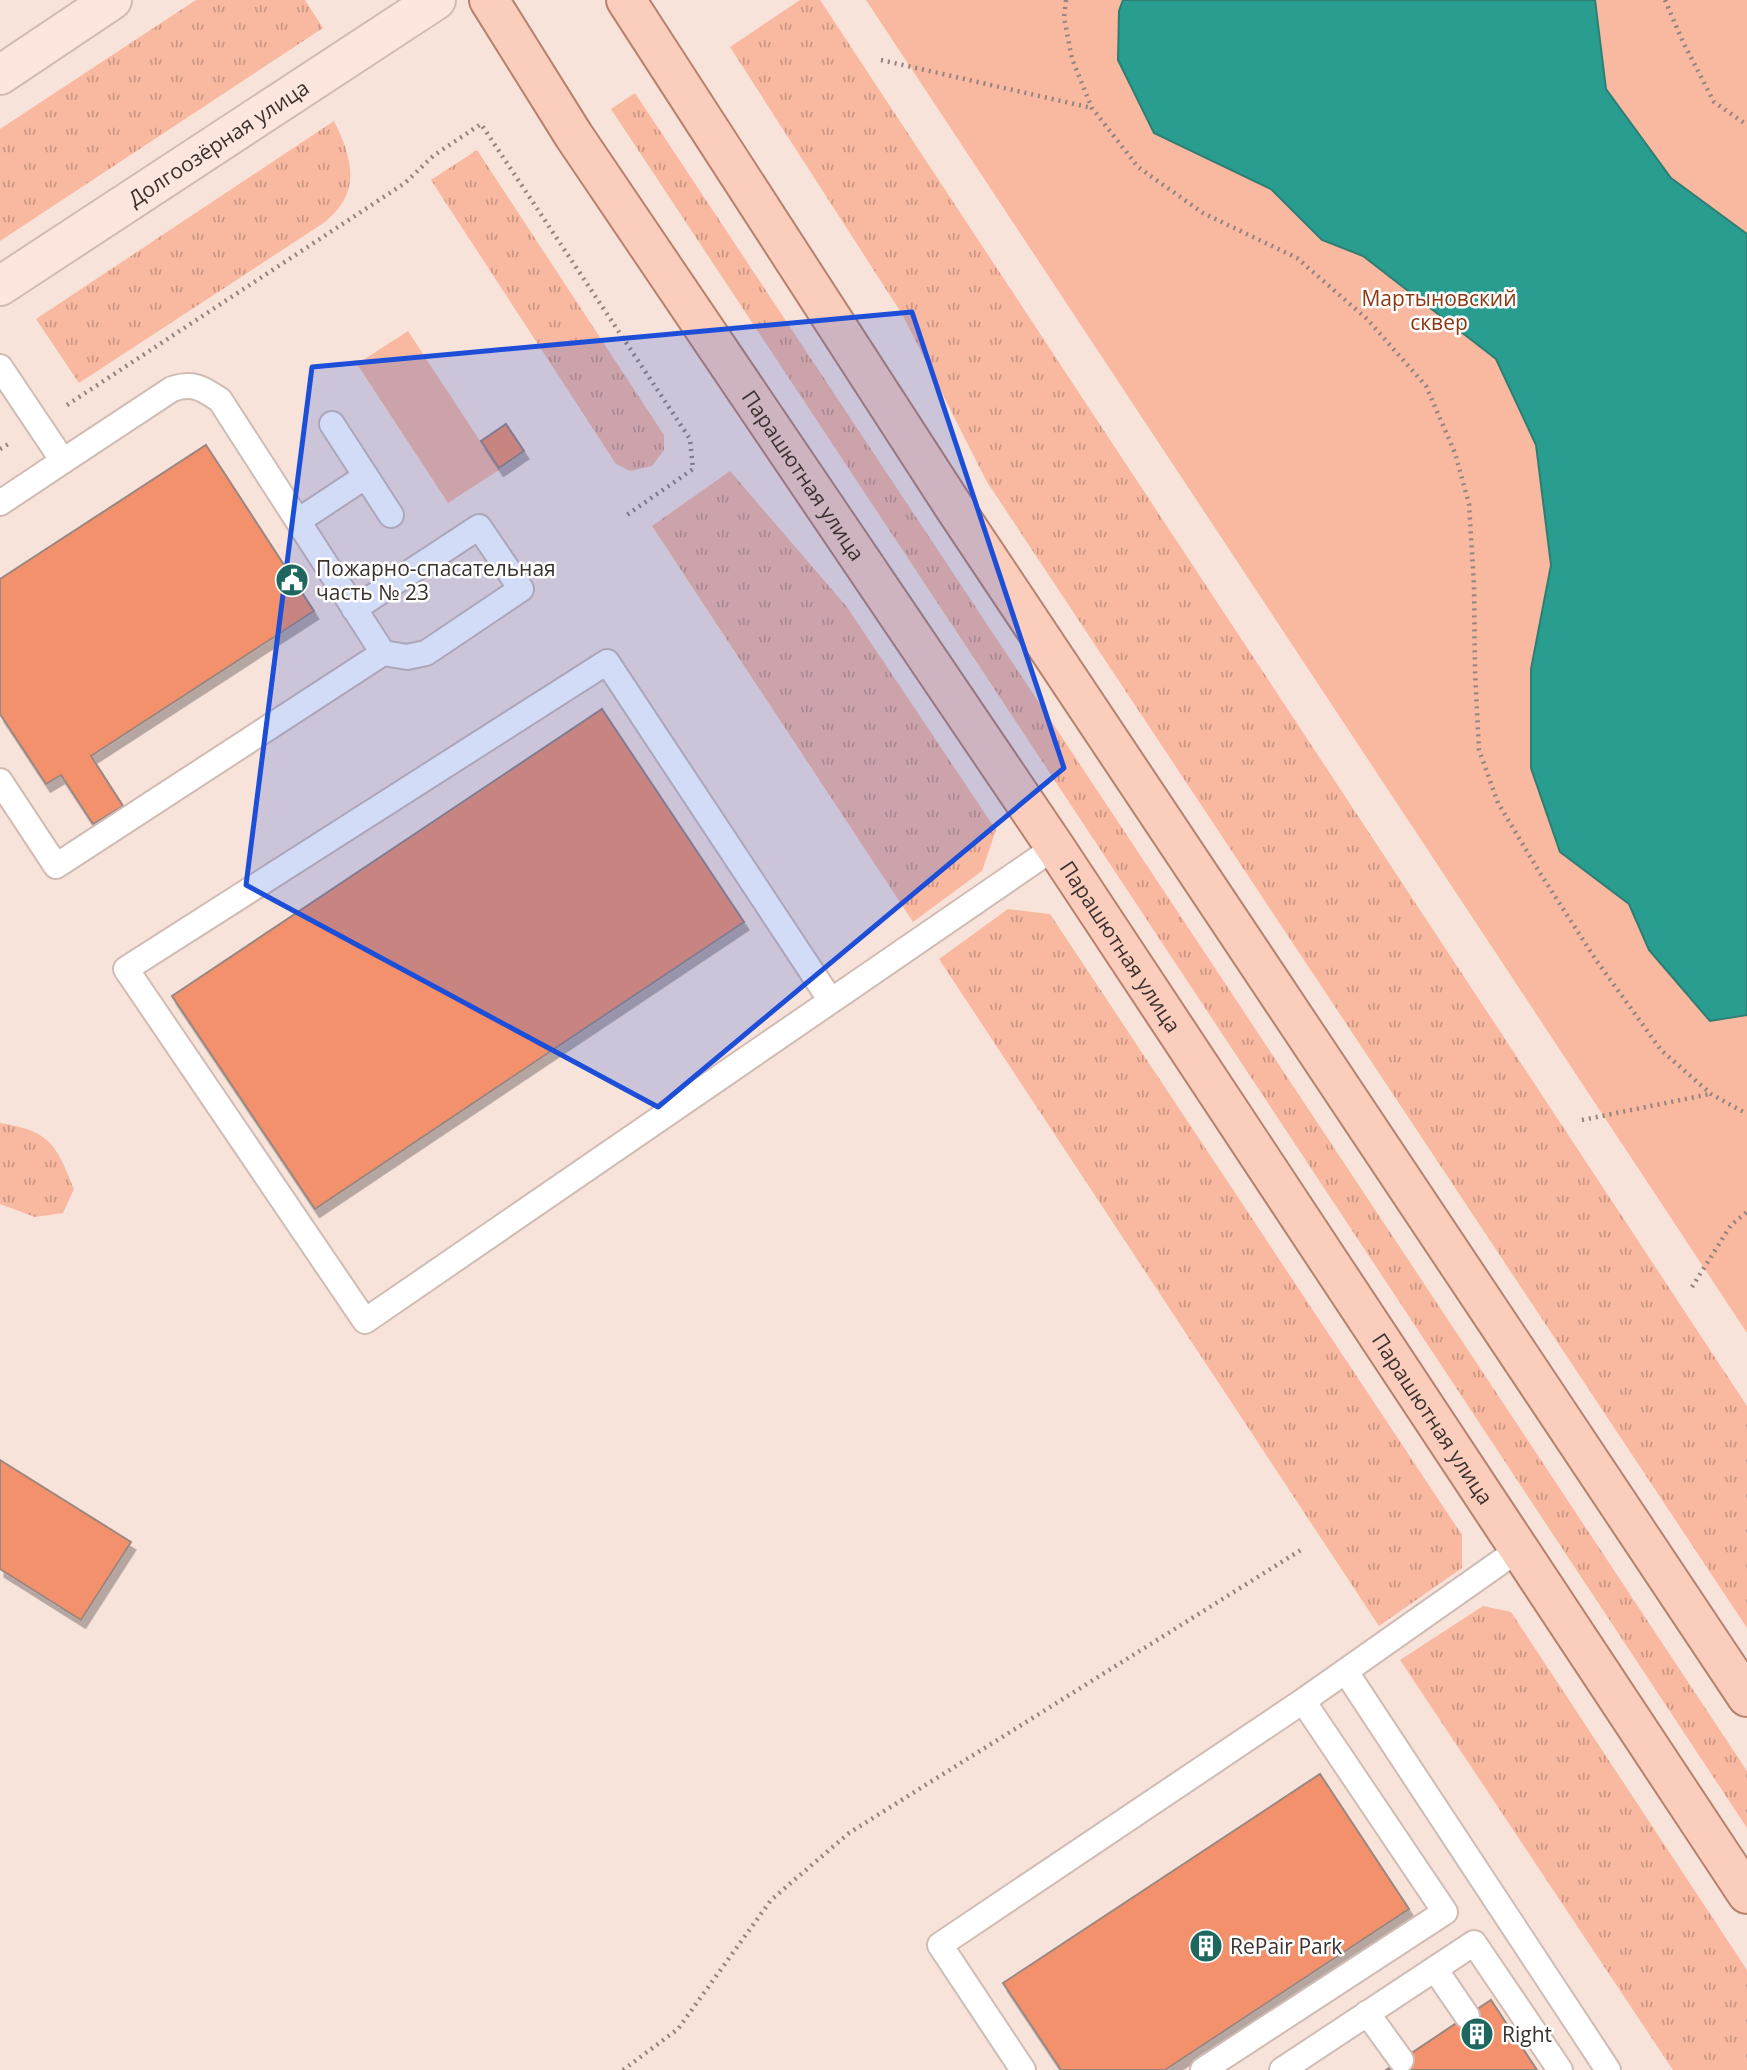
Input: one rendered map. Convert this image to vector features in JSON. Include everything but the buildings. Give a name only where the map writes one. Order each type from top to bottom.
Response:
[{"type":"main road","points":[[0,75],[112,0]]},
{"type":"main road","name":"Долгоозёрная улица","points":[[0,286],[436,0]]},
{"type":"main road","name":"Парашютная улица","points":[[489,0],[581,148],[1055,846],[1747,1894]]},
{"type":"main road","points":[[626,0],[953,504],[1747,1697]]},
{"type":"lane","points":[[0,367],[63,461]]},
{"type":"lane","points":[[0,503],[172,389],[185,385],[203,388],[220,400],[383,653]]},
{"type":"lane","points":[[332,424],[391,515]]},
{"type":"lane","points":[[298,521],[366,476]]},
{"type":"lane","points":[[0,781],[56,866],[383,653],[407,657],[426,653],[521,589],[479,527],[354,609]]},
{"type":"lane","points":[[831,1001],[607,662],[126,968],[365,1321],[831,1001],[1055,846]]},
{"type":"lane","points":[[1023,2070],[940,1945],[1346,1672],[1519,1549]]},
{"type":"lane","points":[[1346,1672],[1608,2070]]},
{"type":"lane","points":[[1203,2070],[1445,1912],[1303,1701]]},
{"type":"lane","points":[[1282,2070],[1309,2063],[1367,2013],[1474,1943],[1560,2070]]},
{"type":"lane","points":[[1435,1969],[1467,2016]]},
{"type":"lane","points":[[1367,2013],[1401,2060]]},
{"type":"path","points":[[1066,0],[1064,17],[1072,59],[1092,108],[1138,167],[1203,213],[1297,258],[1367,319],[1426,386],[1455,453],[1469,505],[1479,750],[1499,803],[1539,873],[1596,960],[1661,1050],[1711,1094],[1747,1114]]},
{"type":"path","points":[[1665,0],[1714,102],[1747,125]]},
{"type":"path","points":[[881,60],[1092,108]]},
{"type":"path","points":[[0,449],[405,183],[433,156],[481,124],[690,439],[693,469],[624,517]]},
{"type":"path","points":[[1582,1120],[1711,1094]]},
{"type":"path","points":[[1692,1287],[1731,1225],[1747,1212]]},
{"type":"path","points":[[623,2070],[678,2029],[771,1900],[849,1833],[1304,1548]]},
{"type":"highlighted area","points":[[912,312],[1064,768],[658,1107],[246,885],[312,367]]},
{"type":"green space","points":[[196,0],[305,0],[323,28],[0,241],[0,129]]},
{"type":"green space","points":[[800,0],[820,0],[1747,1406],[1747,1628],[987,482],[902,314],[730,47]]},
{"type":"green space","name":"Мартыновский сквер","points":[[866,0],[1747,0],[1747,1333]]},
{"type":"green space","points":[[635,93],[1747,1771],[1747,1828],[611,109]]},
{"type":"green space","points":[[334,121],[347,152],[350,175],[346,196],[333,214],[325,222],[79,383],[36,319]]},
{"type":"green space","points":[[477,150],[664,435],[664,450],[652,466],[630,471],[616,464],[431,180]]},
{"type":"green space","points":[[408,331],[499,470],[448,503],[357,364]]},
{"type":"green space","points":[[730,471],[847,607],[996,830],[982,871],[913,922],[652,526]]},
{"type":"green space","points":[[1008,909],[1050,914],[1462,1535],[1462,1568],[1379,1626],[939,959]]},
{"type":"green space","points":[[0,1123],[30,1130],[56,1150],[74,1189],[63,1213],[35,1217],[0,1204]]},
{"type":"green space","points":[[1483,1606],[1511,1612],[1747,1970],[1747,2070],[1673,2070],[1400,1660]]},
{"type":"water","points":[[1123,0],[1595,0],[1606,89],[1671,178],[1747,234],[1747,1015],[1710,1021],[1649,950],[1629,904],[1560,852],[1531,768],[1531,669],[1551,565],[1536,445],[1496,359],[1363,256],[1322,240],[1271,189],[1154,133],[1118,60],[1119,11]]},
{"type":"place","name":"Пожарно-спасательная часть № 23","points":[[292,580]]},
{"type":"place","name":"RePair Park","points":[[1206,1946]]},
{"type":"place","name":"Right","points":[[1477,2034]]}]
